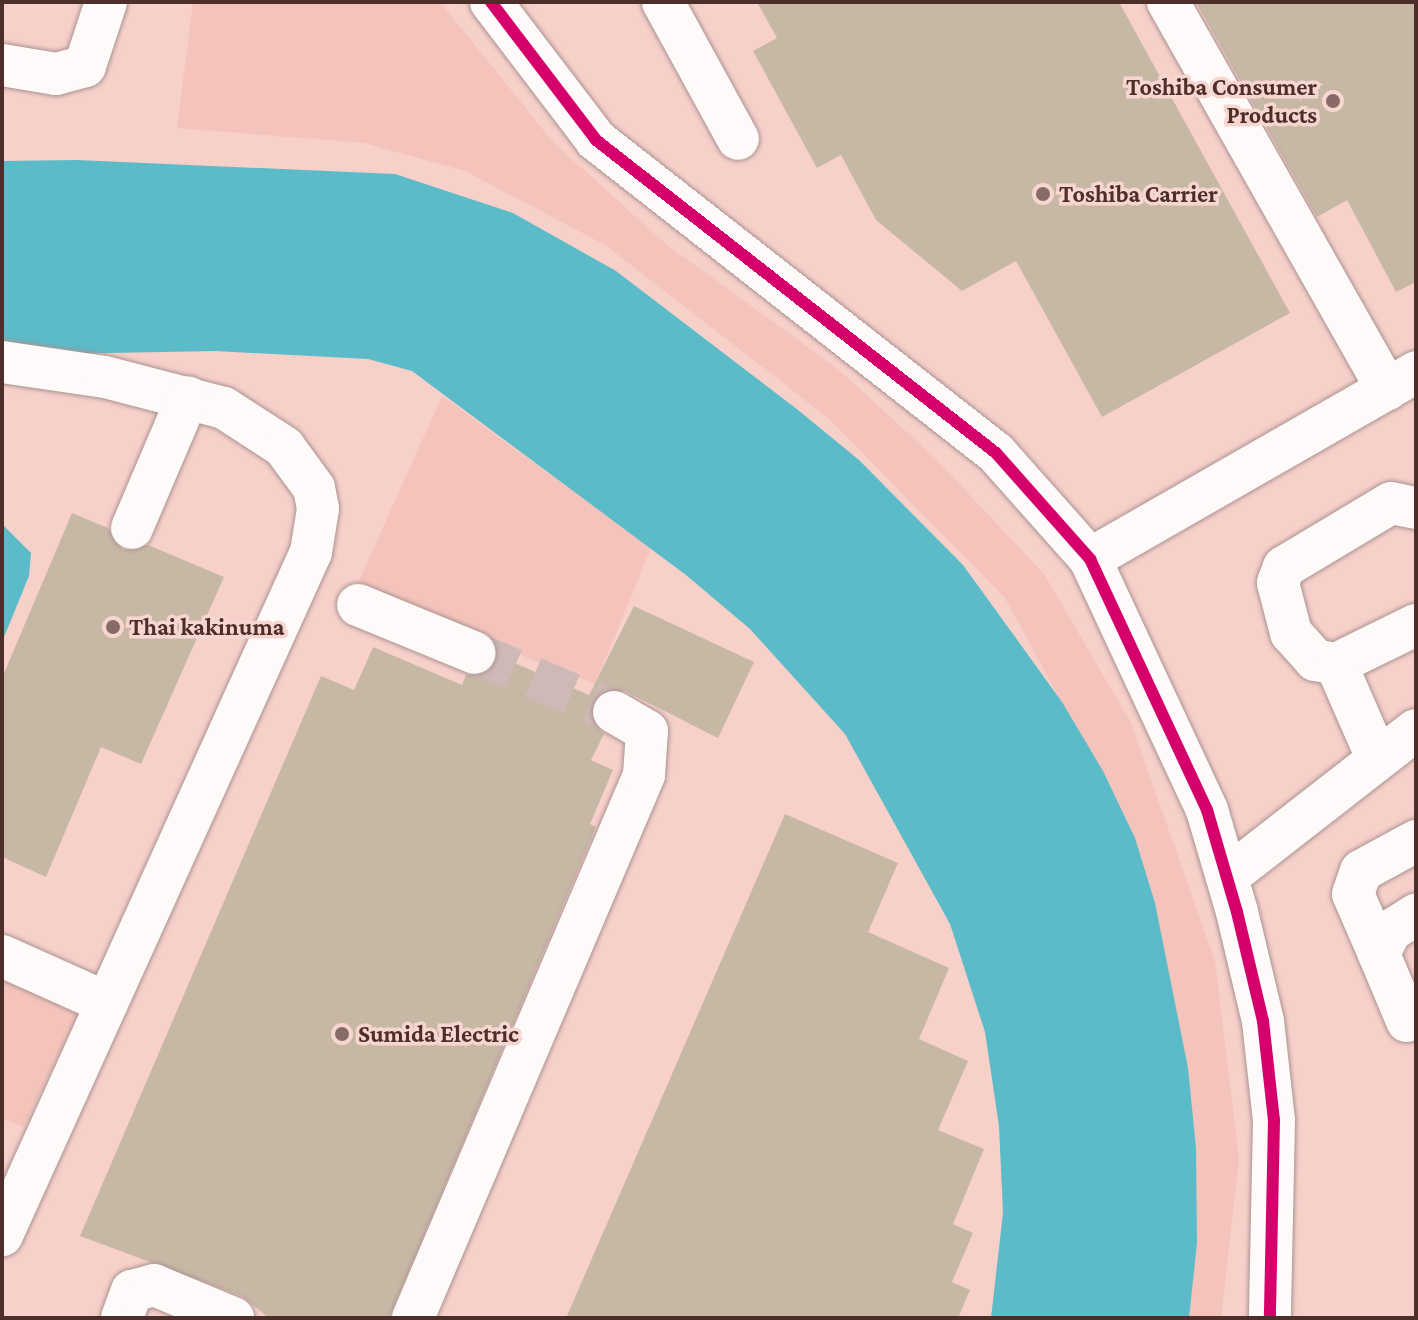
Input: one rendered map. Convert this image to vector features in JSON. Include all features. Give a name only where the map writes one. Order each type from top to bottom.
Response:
[{"type":"street","points":[[2,65],[56,74],[85,66],[106,2]]},
{"type":"street","points":[[491,2],[596,140],[996,453],[1090,559],[1207,810],[1263,1021],[1274,1120],[1270,1318]]},
{"type":"street","points":[[663,2],[738,139]]},
{"type":"street","points":[[1090,559],[1402,381],[1168,2]]},
{"type":"street","points":[[2,362],[188,397],[224,408],[284,447],[314,488],[317,531],[2,1235]]},
{"type":"street","points":[[132,528],[188,397]]},
{"type":"street","points":[[1416,508],[1391,503],[1284,567],[1278,583],[1291,633],[1315,660],[1336,664],[1416,625]]},
{"type":"street","points":[[358,605],[475,653]]},
{"type":"street","points":[[1336,664],[1377,758]]},
{"type":"street","points":[[413,1318],[644,775],[647,731],[614,712]]},
{"type":"street","points":[[1227,877],[1416,730]]},
{"type":"street","points":[[1413,1024],[1353,894],[1361,871],[1416,841]]},
{"type":"street","points":[[1379,954],[1390,931],[1416,915]]},
{"type":"street","points":[[2,956],[107,1003]]},
{"type":"street","points":[[122,1318],[132,1291],[154,1285],[233,1318]]},
{"type":"shaded area","points":[[2,2],[1416,2],[1416,1318],[2,1318]]},
{"type":"shaded area","points":[[193,2],[440,2],[554,143],[666,244],[838,369],[934,457],[1044,574],[1131,723],[1215,961],[1239,1159],[1221,1318],[1185,1318],[1129,827],[1005,598],[828,418],[605,245],[465,171],[364,143],[177,128]]},
{"type":"shaded area","points":[[442,396],[651,548],[595,684],[355,590]]},
{"type":"shaded area","points":[[2,976],[79,1012],[24,1127],[2,1118]]},
{"type":"water","points":[[77,160],[395,174],[513,213],[616,271],[798,410],[859,460],[963,565],[1062,702],[1103,771],[1135,838],[1155,903],[1188,1068],[1196,1148],[1197,1243],[1189,1318],[991,1318],[1003,1213],[999,1126],[985,1032],[950,924],[845,734],[750,629],[686,575],[412,371],[368,359],[215,351],[2,355],[2,161]]},
{"type":"water","points":[[2,524],[31,553],[29,576],[2,642]]},
{"type":"building","name":"Toshiba Carrier","points":[[757,2],[1119,2],[1290,313],[1102,417],[1016,261],[962,291],[876,220],[841,155],[817,168],[753,51],[777,38]]},
{"type":"building","name":"Toshiba Consumer Products","points":[[1196,2],[1416,2],[1416,282],[1396,292],[1347,200],[1317,217]]},
{"type":"building","name":"Thai kakinuma","points":[[72,513],[108,528],[123,550],[148,545],[224,577],[141,764],[101,747],[46,877],[2,857],[2,678]]},
{"type":"building","name":"Sumida Electric","points":[[634,606],[754,662],[718,738],[625,691],[603,691],[593,701],[593,723],[604,734],[591,760],[613,770],[590,824],[596,827],[389,1318],[269,1318],[242,1296],[80,1236],[321,676],[354,690],[373,647],[462,685],[466,675],[490,671],[498,656],[589,695]]},
{"type":"building","points":[[785,814],[898,863],[868,932],[949,968],[919,1039],[968,1061],[938,1130],[984,1149],[953,1224],[973,1233],[952,1282],[970,1290],[958,1318],[566,1318]]},
{"type":"tunnel","points":[[475,653],[614,712]]},
{"type":"cycle path","points":[[491,2],[596,140],[996,453],[1090,559],[1207,810],[1237,912],[1263,1021],[1274,1120],[1270,1318]]},
{"type":"place","name":"Toshiba Consumer Products","points":[[1333,101]]},
{"type":"place","name":"Toshiba Carrier","points":[[1043,194]]},
{"type":"place","name":"Thai kakinuma","points":[[113,627]]},
{"type":"place","name":"Sumida Electric","points":[[342,1034]]}]
